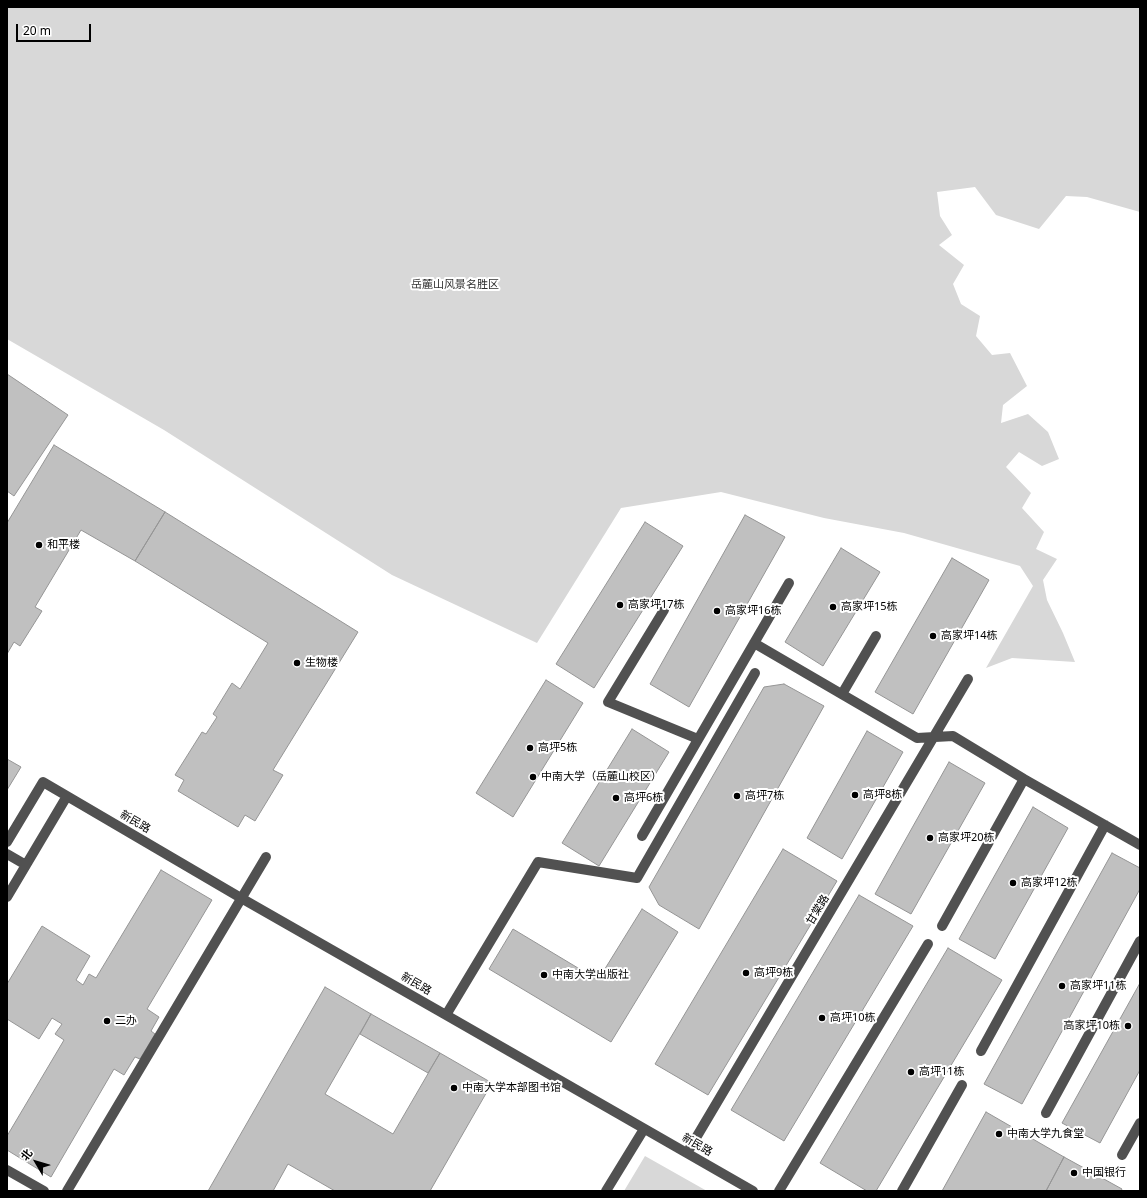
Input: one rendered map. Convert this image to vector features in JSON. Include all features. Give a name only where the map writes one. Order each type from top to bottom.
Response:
[{"type":"street","points":[[642,836],[789,583]]},
{"type":"street","points":[[664,610],[608,702],[698,739]]},
{"type":"street","points":[[842,694],[876,636]]},
{"type":"street","points":[[754,643],[917,738],[953,736],[1024,779],[1140,845]]},
{"type":"street","points":[[446,1015],[538,862],[637,878],[755,673]]},
{"type":"street","name":"甘棠路","points":[[687,1153],[968,679]]},
{"type":"street","points":[[942,926],[1024,779]]},
{"type":"street","name":"新民路","points":[[7,842],[43,782],[241,898],[753,1191]]},
{"type":"street","points":[[7,897],[67,796]]},
{"type":"street","points":[[981,1051],[1105,825]]},
{"type":"street","points":[[7,854],[26,865]]},
{"type":"street","points":[[67,1191],[266,857]]},
{"type":"street","points":[[1046,1113],[1140,941]]},
{"type":"street","points":[[779,1191],[928,944]]},
{"type":"street","points":[[902,1191],[962,1085]]},
{"type":"street","points":[[1122,1155],[1140,1123]]},
{"type":"street","points":[[606,1191],[644,1128]]},
{"type":"street","points":[[7,1170],[44,1191]]},
{"type":"green space","name":"岳麓山风景名胜区","points":[[7,7],[1140,7],[1140,212],[1087,197],[1066,196],[1039,229],[996,215],[975,187],[937,192],[940,216],[952,235],[939,245],[964,265],[953,284],[961,304],[980,316],[976,336],[992,355],[1010,353],[1027,386],[1003,405],[1001,423],[1028,414],[1048,432],[1059,459],[1042,466],[1019,452],[1006,467],[1031,493],[1022,508],[1044,532],[1036,549],[1057,559],[1043,580],[1047,600],[1075,662],[1012,658],[986,668],[1033,586],[1020,566],[904,533],[824,518],[721,492],[621,508],[537,643],[392,575],[164,430],[7,339]]},
{"type":"green space","points":[[645,1156],[707,1191],[624,1191]]},
{"type":"building","points":[[7,374],[68,415],[14,496],[7,491]]},
{"type":"building","name":"和平楼","points":[[54,445],[165,512],[135,561],[81,530],[35,607],[42,611],[20,646],[14,642],[7,654],[7,523]]},
{"type":"building","name":"生物楼","points":[[165,512],[358,632],[273,770],[283,775],[255,821],[245,815],[238,827],[178,791],[184,780],[175,775],[202,732],[206,734],[217,717],[213,714],[232,683],[240,689],[268,643],[135,561]]},
{"type":"building","name":"高家坪16栋","points":[[745,515],[785,537],[689,707],[650,684]]},
{"type":"building","name":"高家坪17栋","points":[[645,522],[683,546],[594,688],[556,664]]},
{"type":"building","name":"高家坪15栋","points":[[841,548],[880,572],[823,666],[785,642]]},
{"type":"building","name":"高家坪14栋","points":[[952,558],[989,580],[913,714],[875,692]]},
{"type":"building","name":"高坪5栋","points":[[546,680],[583,703],[513,817],[476,793]]},
{"type":"building","name":"高坪7栋","points":[[784,684],[824,706],[699,929],[659,905],[649,887],[764,687]]},
{"type":"building","name":"高坪6栋","points":[[632,729],[669,752],[599,866],[562,843]]},
{"type":"building","name":"高坪8栋","points":[[867,731],[903,752],[842,859],[807,838]]},
{"type":"building","points":[[7,759],[21,767],[7,790]]},
{"type":"building","name":"高家坪20栋","points":[[949,762],[985,783],[911,914],[875,894]]},
{"type":"building","name":"高家坪12栋","points":[[1033,807],[1068,828],[995,959],[959,939]]},
{"type":"building","name":"高坪9栋","points":[[783,849],[837,881],[708,1095],[655,1064]]},
{"type":"building","name":"高家坪11栋","points":[[1112,853],[1140,868],[1140,889],[1022,1104],[984,1084]]},
{"type":"building","name":"二办","points":[[161,870],[212,900],[147,1009],[159,1017],[151,1031],[155,1034],[140,1059],[135,1057],[124,1075],[114,1069],[51,1177],[7,1150],[7,1136],[64,1040],[55,1034],[62,1024],[52,1018],[39,1039],[7,1019],[7,984],[42,926],[90,956],[76,980],[83,985],[89,974],[96,978]]},
{"type":"building","name":"高坪10栋","points":[[859,895],[913,926],[784,1141],[731,1110]]},
{"type":"building","name":"中南大学出版社","points":[[642,909],[678,932],[611,1042],[489,969],[513,929],[598,980]]},
{"type":"building","name":"高坪11栋","points":[[948,948],[1002,980],[876,1191],[867,1191],[820,1163]]},
{"type":"building","name":"高家坪10栋","points":[[1140,983],[1140,1070],[1100,1143],[1062,1123]]},
{"type":"building","name":"中南大学本部图书馆","points":[[325,987],[371,1014],[325,1094],[393,1134],[440,1053],[492,1083],[430,1191],[335,1191],[288,1164],[273,1191],[208,1191]]},
{"type":"building","points":[[371,1014],[440,1053],[428,1073],[360,1034]]},
{"type":"building","name":"中南大学九食堂","points":[[986,1112],[1064,1157],[1046,1191],[942,1191]]},
{"type":"building","name":"中国银行","points":[[1064,1157],[1122,1189],[1121,1191],[1046,1191]]},
{"type":"place","name":"和平楼","points":[[39,545]]},
{"type":"place","name":"高家坪17栋","points":[[620,605]]},
{"type":"place","name":"高家坪15栋","points":[[833,607]]},
{"type":"place","name":"高家坪16栋","points":[[717,611]]},
{"type":"place","name":"高家坪14栋","points":[[933,636]]},
{"type":"place","name":"生物楼","points":[[297,663]]},
{"type":"place","name":"高坪5栋","points":[[530,748]]},
{"type":"place","name":"中南大学（岳麓山校区）","points":[[533,777]]},
{"type":"place","name":"高坪8栋","points":[[855,795]]},
{"type":"place","name":"高坪7栋","points":[[737,796]]},
{"type":"place","name":"高坪6栋","points":[[616,798]]},
{"type":"place","name":"高家坪20栋","points":[[930,838]]},
{"type":"place","name":"高家坪12栋","points":[[1013,883]]},
{"type":"place","name":"高坪9栋","points":[[746,973]]},
{"type":"place","name":"中南大学出版社","points":[[544,975]]},
{"type":"place","name":"高家坪11栋","points":[[1062,986]]},
{"type":"place","name":"高坪10栋","points":[[822,1018]]},
{"type":"place","name":"二办","points":[[107,1021]]},
{"type":"place","name":"高家坪10栋","points":[[1128,1026]]},
{"type":"place","name":"高坪11栋","points":[[911,1072]]},
{"type":"place","name":"中南大学本部图书馆","points":[[454,1088]]},
{"type":"place","name":"中南大学九食堂","points":[[999,1134]]},
{"type":"place","name":"中国银行","points":[[1074,1173]]}]
